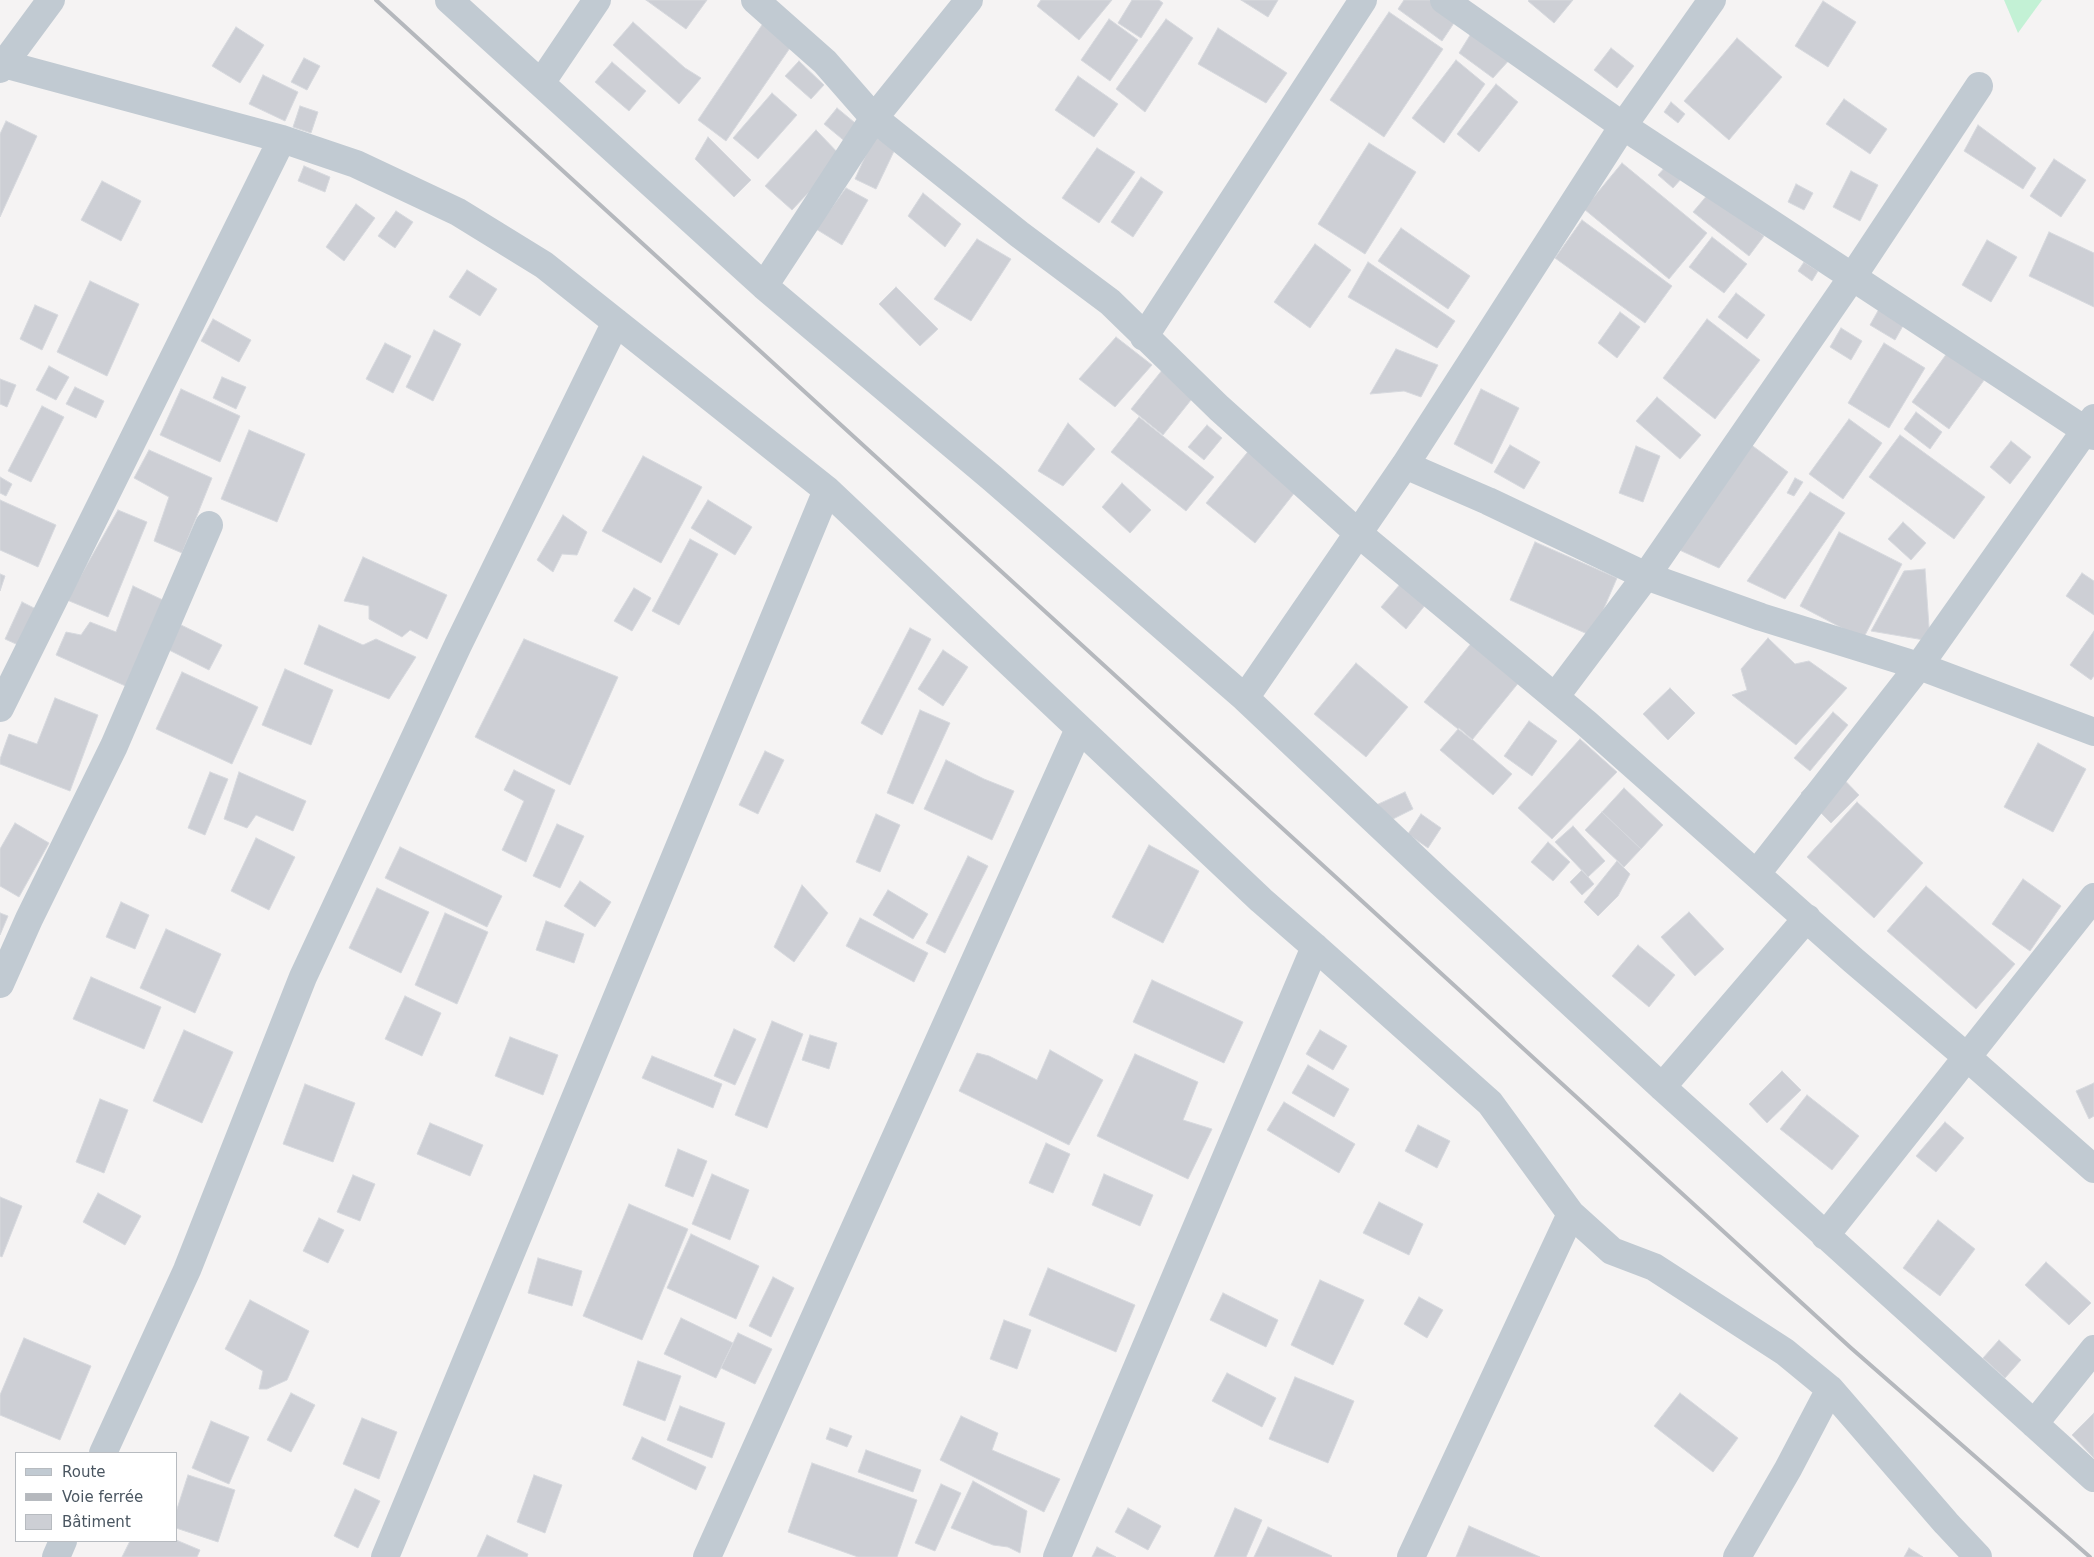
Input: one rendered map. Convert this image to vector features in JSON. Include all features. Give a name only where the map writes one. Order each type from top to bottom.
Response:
[{"type":"street","points":[[51,0],[1,65],[282,139],[356,164],[458,212],[544,266],[828,490],[1261,900],[1490,1103],[1571,1214],[1612,1251],[1654,1267],[1785,1352],[1830,1389],[1946,1523],[1978,1557]]},
{"type":"street","points":[[449,0],[764,286],[992,478],[1246,698],[1440,882],[1662,1087],[2094,1478]]},
{"type":"street","points":[[541,83],[598,0]]},
{"type":"street","points":[[755,0],[825,62],[874,118],[1019,234],[1110,302],[1219,408],[1359,534],[1555,697],[2094,1170]]},
{"type":"street","points":[[764,286],[874,118],[970,0]]},
{"type":"street","points":[[1144,337],[1363,0]]},
{"type":"street","points":[[1444,0],[1623,126],[2091,428],[1919,666],[1757,873]]},
{"type":"street","points":[[1246,698],[1405,465],[1623,126],[1712,0]]},
{"type":"street","points":[[1555,697],[1646,576],[1853,276],[1979,86]]},
{"type":"street","points":[[2,699],[282,139]]},
{"type":"street","points":[[103,1452],[186,1270],[303,977],[454,654],[616,322]]},
{"type":"street","points":[[1405,465],[1488,501],[1646,576],[1761,617],[1919,666],[2094,732]]},
{"type":"street","points":[[385,1557],[828,490]]},
{"type":"street","points":[[0,984],[29,919],[114,746],[209,525]]},
{"type":"street","points":[[707,1557],[1079,729]]},
{"type":"street","points":[[1825,1236],[2094,897]]},
{"type":"street","points":[[1662,1087],[1807,918]]},
{"type":"street","points":[[1057,1557],[1315,946]]},
{"type":"street","points":[[1411,1557],[1571,1214]]},
{"type":"street","points":[[2034,1424],[2094,1349]]},
{"type":"street","points":[[1737,1557],[1788,1469],[1830,1389]]},
{"type":"street","points":[[56,1557],[63,1542]]},
{"type":"green space","points":[[2004,0],[2042,0],[2018,33]]},
{"type":"building","points":[[646,0],[707,0],[686,29]]},
{"type":"building","points":[[1041,0],[1112,0],[1079,40],[1037,6]]},
{"type":"building","points":[[1132,0],[1159,0],[1163,3],[1141,38],[1118,23]]},
{"type":"building","points":[[1241,0],[1278,0],[1268,17]]},
{"type":"building","points":[[1404,0],[1434,0],[1458,17],[1442,41],[1398,9]]},
{"type":"building","points":[[1529,0],[1573,0],[1554,23]]},
{"type":"building","points":[[1823,1],[1856,22],[1828,67],[1795,46]]},
{"type":"building","points":[[1389,12],[1443,49],[1384,137],[1330,100]]},
{"type":"building","points":[[1109,19],[1138,40],[1110,81],[1081,60]]},
{"type":"building","points":[[1166,19],[1193,38],[1145,112],[1116,89]]},
{"type":"building","points":[[633,22],[685,68],[701,78],[679,104],[613,45]]},
{"type":"building","points":[[764,22],[792,45],[726,141],[698,120]]},
{"type":"building","points":[[236,27],[264,45],[240,83],[212,66]]},
{"type":"building","points":[[1218,28],[1287,73],[1266,103],[1198,64]]},
{"type":"building","points":[[1472,32],[1511,58],[1493,78],[1459,53]]},
{"type":"building","points":[[1737,38],[1782,77],[1729,140],[1684,101]]},
{"type":"building","points":[[1611,48],[1634,66],[1617,88],[1594,70]]},
{"type":"building","points":[[304,58],[320,66],[307,90],[291,82]]},
{"type":"building","points":[[1456,60],[1485,84],[1444,143],[1412,118]]},
{"type":"building","points":[[799,61],[824,85],[811,99],[785,76]]},
{"type":"building","points":[[612,62],[646,91],[629,111],[595,82]]},
{"type":"building","points":[[263,75],[298,92],[285,121],[249,104]]},
{"type":"building","points":[[1078,76],[1118,104],[1094,137],[1055,110]]},
{"type":"building","points":[[1496,84],[1518,102],[1479,152],[1457,134]]},
{"type":"building","points":[[772,93],[797,115],[758,159],[733,138]]},
{"type":"building","points":[[1844,99],[1887,129],[1870,154],[1826,124]]},
{"type":"building","points":[[1671,102],[1685,114],[1678,123],[1664,112]]},
{"type":"building","points":[[300,106],[318,112],[311,133],[293,127]]},
{"type":"building","points":[[837,108],[860,127],[847,143],[824,124]]},
{"type":"building","points":[[6,121],[37,136],[0,217],[0,134]]},
{"type":"building","points":[[1978,125],[2036,168],[2023,189],[1964,151]]},
{"type":"building","points":[[816,130],[842,157],[792,210],[765,186]]},
{"type":"building","points":[[708,137],[751,180],[734,197],[695,159]]},
{"type":"building","points":[[874,137],[896,147],[876,189],[855,179]]},
{"type":"building","points":[[1369,143],[1416,172],[1365,254],[1318,224]]},
{"type":"building","points":[[1097,148],[1135,172],[1099,223],[1062,198]]},
{"type":"building","points":[[2054,159],[2086,180],[2061,217],[2030,196]]},
{"type":"building","points":[[1622,163],[1707,233],[1669,279],[1584,209]]},
{"type":"building","points":[[1667,165],[1682,178],[1673,188],[1658,175]]},
{"type":"building","points":[[304,166],[330,177],[325,192],[298,181]]},
{"type":"building","points":[[1851,171],[1878,185],[1860,221],[1833,207]]},
{"type":"building","points":[[1141,177],[1163,192],[1133,237],[1111,222]]},
{"type":"building","points":[[102,181],[141,201],[121,241],[81,220]]},
{"type":"building","points":[[1796,184],[1813,193],[1804,210],[1788,202]]},
{"type":"building","points":[[846,188],[868,200],[842,245],[816,229]]},
{"type":"building","points":[[923,193],[961,224],[945,247],[908,216]]},
{"type":"building","points":[[1709,193],[1764,236],[1749,256],[1693,212]]},
{"type":"building","points":[[356,204],[375,218],[344,261],[326,247]]},
{"type":"building","points":[[396,211],[413,222],[395,248],[378,236]]},
{"type":"building","points":[[1582,220],[1672,286],[1645,323],[1555,258]]},
{"type":"building","points":[[1401,228],[1470,276],[1448,309],[1378,261]]},
{"type":"building","points":[[2049,232],[2094,253],[2094,307],[2029,276]]},
{"type":"building","points":[[1712,237],[1747,264],[1724,293],[1689,267]]},
{"type":"building","points":[[977,239],[1011,259],[971,321],[934,299]]},
{"type":"building","points":[[1987,240],[2017,257],[1991,302],[1962,285]]},
{"type":"building","points":[[1315,244],[1351,270],[1310,328],[1274,302]]},
{"type":"building","points":[[1368,262],[1455,321],[1437,348],[1348,297]]},
{"type":"building","points":[[1804,262],[1818,271],[1812,281],[1798,271]]},
{"type":"building","points":[[467,270],[497,289],[480,316],[449,297]]},
{"type":"building","points":[[90,281],[139,304],[107,376],[57,352]]},
{"type":"building","points":[[896,287],[938,329],[920,346],[879,304]]},
{"type":"building","points":[[1736,293],[1765,315],[1747,339],[1718,317]]},
{"type":"building","points":[[35,305],[58,315],[42,350],[20,339]]},
{"type":"building","points":[[1879,309],[1904,324],[1895,340],[1870,325]]},
{"type":"building","points":[[1620,312],[1640,327],[1617,358],[1598,343]]},
{"type":"building","points":[[213,319],[251,340],[239,362],[201,341]]},
{"type":"building","points":[[1707,319],[1760,360],[1715,419],[1663,378]]},
{"type":"building","points":[[1841,328],[1862,341],[1851,360],[1830,347]]},
{"type":"building","points":[[434,330],[461,344],[433,401],[406,387]]},
{"type":"building","points":[[1116,337],[1152,365],[1115,407],[1079,379]]},
{"type":"building","points":[[385,343],[411,356],[393,393],[366,379]]},
{"type":"building","points":[[1884,343],[1925,368],[1889,428],[1848,403]]},
{"type":"building","points":[[1396,349],[1438,365],[1421,397],[1404,391],[1370,394]]},
{"type":"building","points":[[1950,349],[1987,376],[1949,429],[1912,402]]},
{"type":"building","points":[[49,366],[69,377],[56,400],[36,390]]},
{"type":"building","points":[[1163,369],[1195,395],[1163,435],[1131,409]]},
{"type":"building","points":[[222,377],[246,387],[236,409],[213,398]]},
{"type":"building","points":[[0,379],[16,385],[7,407],[0,404]]},
{"type":"building","points":[[75,387],[104,401],[96,418],[66,404]]},
{"type":"building","points":[[181,389],[240,416],[220,462],[160,435]]},
{"type":"building","points":[[1481,389],[1519,408],[1492,464],[1454,444]]},
{"type":"building","points":[[1657,397],[1701,435],[1680,459],[1636,421]]},
{"type":"building","points":[[42,406],[64,417],[31,482],[8,471]]},
{"type":"building","points":[[1916,412],[1942,432],[1930,449],[1904,429]]},
{"type":"building","points":[[1139,417],[1214,477],[1186,511],[1111,452]]},
{"type":"building","points":[[1849,419],[1882,443],[1843,499],[1809,474]]},
{"type":"building","points":[[1068,423],[1095,449],[1063,486],[1038,471]]},
{"type":"building","points":[[1207,425],[1222,438],[1204,460],[1188,447]]},
{"type":"building","points":[[249,430],[305,454],[277,522],[221,499]]},
{"type":"building","points":[[1900,435],[1985,497],[1954,539],[1869,477]]},
{"type":"building","points":[[1746,441],[1788,472],[1719,568],[1675,548]]},
{"type":"building","points":[[2011,441],[2031,457],[2010,484],[1990,467]]},
{"type":"building","points":[[1510,445],[1540,462],[1524,489],[1494,472]]},
{"type":"building","points":[[1636,446],[1660,456],[1643,502],[1619,493]]},
{"type":"building","points":[[1251,448],[1299,487],[1255,543],[1206,503]]},
{"type":"building","points":[[149,450],[212,478],[182,553],[154,541],[169,497],[134,478]]},
{"type":"building","points":[[643,456],[702,487],[661,563],[602,531]]},
{"type":"building","points":[[0,477],[12,484],[6,496],[0,493]]},
{"type":"building","points":[[1795,478],[1803,482],[1794,496],[1787,493]]},
{"type":"building","points":[[1122,483],[1151,510],[1130,533],[1102,507]]},
{"type":"building","points":[[1810,492],[1845,513],[1785,599],[1747,581]]},
{"type":"building","points":[[0,500],[56,525],[38,567],[0,550]]},
{"type":"building","points":[[708,500],[752,527],[735,555],[691,528]]},
{"type":"building","points":[[118,510],[147,522],[108,617],[67,600]]},
{"type":"building","points":[[563,515],[587,532],[577,555],[562,554],[553,572],[537,560]]},
{"type":"building","points":[[1903,522],[1926,543],[1911,560],[1888,539]]},
{"type":"building","points":[[1839,532],[1902,564],[1863,639],[1800,606]]},
{"type":"building","points":[[690,539],[718,554],[679,625],[652,611]]},
{"type":"building","points":[[1535,542],[1617,578],[1592,636],[1510,600]]},
{"type":"building","points":[[363,557],[447,595],[427,639],[410,630],[402,637],[369,619],[369,606],[344,601]]},
{"type":"building","points":[[1925,569],[1930,641],[1871,631],[1904,571]]},
{"type":"building","points":[[2082,573],[2094,581],[2094,615],[2066,596]]},
{"type":"building","points":[[0,574],[5,576],[0,591]]},
{"type":"building","points":[[1401,583],[1426,604],[1406,629],[1381,607]]},
{"type":"building","points":[[133,586],[165,601],[130,688],[56,655],[66,632],[81,635],[90,622],[116,632]]},
{"type":"building","points":[[634,588],[651,598],[632,631],[614,621]]},
{"type":"building","points":[[22,602],[44,613],[27,649],[5,639]]},
{"type":"building","points":[[177,623],[222,645],[209,670],[165,648]]},
{"type":"building","points":[[319,625],[363,645],[376,639],[416,657],[389,699],[304,664]]},
{"type":"building","points":[[910,628],[931,639],[882,735],[861,723]]},
{"type":"building","points":[[2094,631],[2094,676],[2091,680],[2070,665]]},
{"type":"building","points":[[1768,638],[1795,664],[1809,661],[1847,688],[1796,745],[1732,695],[1747,690],[1741,669]]},
{"type":"building","points":[[524,639],[618,677],[570,785],[475,737]]},
{"type":"building","points":[[1473,641],[1520,681],[1472,740],[1424,702]]},
{"type":"building","points":[[943,650],[968,667],[943,706],[918,689]]},
{"type":"building","points":[[1356,663],[1408,707],[1366,757],[1314,714]]},
{"type":"building","points":[[285,669],[333,690],[311,745],[262,725]]},
{"type":"building","points":[[182,672],[258,707],[232,764],[156,729]]},
{"type":"building","points":[[1670,688],[1695,713],[1668,740],[1643,714]]},
{"type":"building","points":[[55,698],[98,715],[70,791],[0,764],[9,734],[37,744]]},
{"type":"building","points":[[920,710],[950,723],[913,804],[887,793]]},
{"type":"building","points":[[1833,712],[1848,725],[1810,771],[1794,758]]},
{"type":"building","points":[[1529,721],[1557,741],[1532,776],[1504,756]]},
{"type":"building","points":[[1459,728],[1512,774],[1493,795],[1440,750]]},
{"type":"building","points":[[1580,739],[1617,772],[1552,839],[1518,808]]},
{"type":"building","points":[[2038,743],[2086,769],[2053,832],[2004,807]]},
{"type":"building","points":[[765,751],[784,760],[758,814],[739,805]]},
{"type":"building","points":[[946,760],[984,779],[1014,791],[992,840],[924,809]]},
{"type":"building","points":[[1830,765],[1859,795],[1831,823],[1801,793]]},
{"type":"building","points":[[514,770],[555,790],[526,862],[502,850],[524,801],[504,790]]},
{"type":"building","points":[[210,772],[228,779],[205,835],[188,828]]},
{"type":"building","points":[[239,772],[306,801],[293,831],[256,815],[247,828],[224,819]]},
{"type":"building","points":[[1624,788],[1663,825],[1641,849],[1602,812]]},
{"type":"building","points":[[1405,792],[1413,809],[1383,824],[1374,806]]},
{"type":"building","points":[[1857,802],[1923,863],[1874,918],[1807,857]]},
{"type":"building","points":[[1602,812],[1641,849],[1624,867],[1585,830]]},
{"type":"building","points":[[876,814],[900,825],[880,872],[856,862]]},
{"type":"building","points":[[1421,814],[1441,828],[1428,848],[1408,834]]},
{"type":"building","points":[[15,823],[49,843],[19,897],[0,886],[0,849]]},
{"type":"building","points":[[557,824],[584,836],[560,888],[533,876]]},
{"type":"building","points":[[1573,826],[1605,861],[1588,877],[1555,842]]},
{"type":"building","points":[[256,838],[295,857],[269,910],[231,891]]},
{"type":"building","points":[[1548,842],[1570,862],[1553,881],[1531,862]]},
{"type":"building","points":[[1149,845],[1199,871],[1163,943],[1112,917]]},
{"type":"building","points":[[400,847],[502,896],[487,927],[385,878]]},
{"type":"building","points":[[968,856],[988,866],[945,953],[926,943]]},
{"type":"building","points":[[1617,861],[1630,874],[1618,896],[1598,916],[1584,902]]},
{"type":"building","points":[[1582,870],[1594,884],[1582,895],[1570,882]]},
{"type":"building","points":[[2023,879],[2061,906],[2030,951],[1992,924]]},
{"type":"building","points":[[580,881],[611,902],[595,927],[564,906]]},
{"type":"building","points":[[802,885],[828,913],[794,962],[774,947]]},
{"type":"building","points":[[1926,886],[2015,964],[1976,1009],[1887,931]]},
{"type":"building","points":[[377,888],[429,912],[401,973],[349,948]]},
{"type":"building","points":[[888,890],[928,914],[913,939],[873,915]]},
{"type":"building","points":[[121,902],[149,915],[135,949],[106,937]]},
{"type":"building","points":[[1689,912],[1724,949],[1695,976],[1661,937]]},
{"type":"building","points":[[0,913],[8,916],[0,935]]},
{"type":"building","points":[[445,913],[488,932],[457,1004],[415,985]]},
{"type":"building","points":[[860,918],[928,953],[914,982],[846,946]]},
{"type":"building","points":[[546,921],[584,934],[574,963],[536,950]]},
{"type":"building","points":[[166,929],[221,954],[195,1013],[140,988]]},
{"type":"building","points":[[1638,945],[1675,975],[1649,1007],[1612,976]]},
{"type":"building","points":[[91,977],[161,1007],[144,1049],[73,1019]]},
{"type":"building","points":[[1152,980],[1243,1022],[1224,1063],[1133,1022]]},
{"type":"building","points":[[405,996],[441,1013],[422,1056],[385,1039]]},
{"type":"building","points":[[772,1021],[803,1034],[767,1128],[735,1115]]},
{"type":"building","points":[[734,1029],[756,1039],[735,1085],[714,1076]]},
{"type":"building","points":[[184,1030],[233,1052],[202,1123],[153,1101]]},
{"type":"building","points":[[1320,1030],[1347,1046],[1333,1070],[1306,1054]]},
{"type":"building","points":[[810,1035],[837,1043],[829,1069],[802,1060]]},
{"type":"building","points":[[510,1037],[558,1055],[543,1095],[495,1076]]},
{"type":"building","points":[[1050,1050],[1103,1080],[1069,1145],[959,1091],[977,1053],[989,1056],[1037,1080]]},
{"type":"building","points":[[1135,1054],[1198,1082],[1183,1120],[1212,1129],[1188,1179],[1097,1136]]},
{"type":"building","points":[[652,1056],[722,1084],[713,1108],[642,1078]]},
{"type":"building","points":[[1308,1065],[1349,1089],[1334,1117],[1292,1093]]},
{"type":"building","points":[[1782,1071],[1801,1090],[1767,1123],[1749,1104]]},
{"type":"building","points":[[2094,1083],[2094,1116],[2089,1119],[2076,1091]]},
{"type":"building","points":[[305,1084],[355,1103],[333,1162],[283,1144]]},
{"type":"building","points":[[1807,1095],[1859,1136],[1832,1170],[1780,1129]]},
{"type":"building","points":[[100,1099],[128,1110],[104,1173],[76,1162]]},
{"type":"building","points":[[1284,1102],[1355,1144],[1339,1173],[1267,1130]]},
{"type":"building","points":[[1945,1122],[1964,1138],[1936,1172],[1916,1156]]},
{"type":"building","points":[[430,1123],[483,1145],[470,1176],[417,1154]]},
{"type":"building","points":[[1418,1125],[1450,1141],[1437,1168],[1405,1151]]},
{"type":"building","points":[[1046,1143],[1070,1154],[1053,1193],[1029,1183]]},
{"type":"building","points":[[678,1149],[707,1161],[693,1197],[665,1186]]},
{"type":"building","points":[[712,1174],[749,1190],[730,1240],[692,1224]]},
{"type":"building","points":[[1104,1174],[1153,1195],[1140,1226],[1092,1205]]},
{"type":"building","points":[[353,1175],[375,1184],[360,1221],[337,1212]]},
{"type":"building","points":[[98,1193],[141,1216],[125,1245],[83,1222]]},
{"type":"building","points":[[0,1197],[22,1206],[2,1257],[0,1256]]},
{"type":"building","points":[[1379,1202],[1423,1224],[1409,1255],[1363,1233]]},
{"type":"building","points":[[629,1204],[688,1229],[642,1340],[583,1316]]},
{"type":"building","points":[[319,1218],[344,1230],[328,1263],[303,1251]]},
{"type":"building","points":[[1938,1220],[1975,1249],[1940,1296],[1903,1268]]},
{"type":"building","points":[[691,1234],[759,1266],[736,1319],[667,1288]]},
{"type":"building","points":[[538,1258],[582,1271],[572,1306],[528,1293]]},
{"type":"building","points":[[2046,1262],[2091,1303],[2069,1325],[2025,1285]]},
{"type":"building","points":[[1048,1268],[1135,1305],[1116,1352],[1029,1315]]},
{"type":"building","points":[[773,1277],[794,1288],[771,1337],[749,1326]]},
{"type":"building","points":[[1320,1280],[1364,1300],[1333,1365],[1291,1345]]},
{"type":"building","points":[[1223,1293],[1278,1320],[1266,1347],[1210,1320]]},
{"type":"building","points":[[1419,1297],[1443,1310],[1427,1338],[1404,1324]]},
{"type":"building","points":[[250,1300],[309,1331],[287,1380],[267,1389],[259,1389],[263,1371],[225,1349]]},
{"type":"building","points":[[681,1318],[733,1343],[716,1378],[664,1354]]},
{"type":"building","points":[[1004,1320],[1031,1330],[1017,1369],[990,1359]]},
{"type":"building","points":[[738,1333],[772,1349],[755,1384],[721,1368]]},
{"type":"building","points":[[24,1338],[91,1366],[60,1440],[0,1415],[0,1395]]},
{"type":"building","points":[[1999,1340],[2021,1360],[2005,1378],[1983,1358]]},
{"type":"building","points":[[638,1361],[681,1376],[665,1421],[623,1405]]},
{"type":"building","points":[[1227,1373],[1276,1398],[1262,1427],[1212,1401]]},
{"type":"building","points":[[1295,1377],[1354,1401],[1328,1463],[1269,1439]]},
{"type":"building","points":[[291,1393],[315,1405],[291,1452],[267,1440]]},
{"type":"building","points":[[1680,1393],[1738,1438],[1713,1472],[1654,1426]]},
{"type":"building","points":[[680,1406],[725,1423],[712,1458],[667,1440]]},
{"type":"building","points":[[2094,1413],[2094,1458],[2072,1435]]},
{"type":"building","points":[[961,1416],[998,1433],[992,1450],[1060,1479],[1044,1512],[940,1460]]},
{"type":"building","points":[[362,1418],[397,1432],[379,1479],[343,1464]]},
{"type":"building","points":[[211,1421],[249,1437],[229,1484],[192,1468]]},
{"type":"building","points":[[830,1428],[852,1436],[847,1447],[826,1439]]},
{"type":"building","points":[[642,1437],[706,1467],[696,1490],[632,1459]]},
{"type":"building","points":[[866,1450],[921,1470],[913,1492],[858,1472]]},
{"type":"building","points":[[812,1463],[917,1500],[897,1557],[858,1557],[788,1532]]},
{"type":"building","points":[[188,1475],[235,1490],[218,1542],[178,1529],[178,1506]]},
{"type":"building","points":[[534,1475],[562,1485],[545,1533],[517,1522]]},
{"type":"building","points":[[973,1481],[1027,1511],[1020,1553],[1008,1547],[993,1545],[951,1528]]},
{"type":"building","points":[[941,1484],[961,1493],[935,1551],[915,1543]]},
{"type":"building","points":[[355,1489],[380,1501],[358,1548],[334,1536]]},
{"type":"building","points":[[1128,1508],[1161,1526],[1148,1550],[1115,1532]]},
{"type":"building","points":[[1235,1508],[1262,1520],[1246,1557],[1214,1557]]},
{"type":"building","points":[[1469,1526],[1540,1557],[1456,1557]]},
{"type":"building","points":[[1268,1527],[1332,1556],[1254,1557]]},
{"type":"building","points":[[487,1535],[528,1554],[527,1557],[477,1557]]},
{"type":"building","points":[[178,1541],[200,1550],[197,1557],[122,1557],[130,1542]]},
{"type":"building","points":[[1097,1547],[1116,1557],[1092,1557]]},
{"type":"building","points":[[1909,1548],[1923,1557],[1904,1557]]},
{"type":"railway","points":[[376,0],[1851,1348],[2090,1557]]}]
